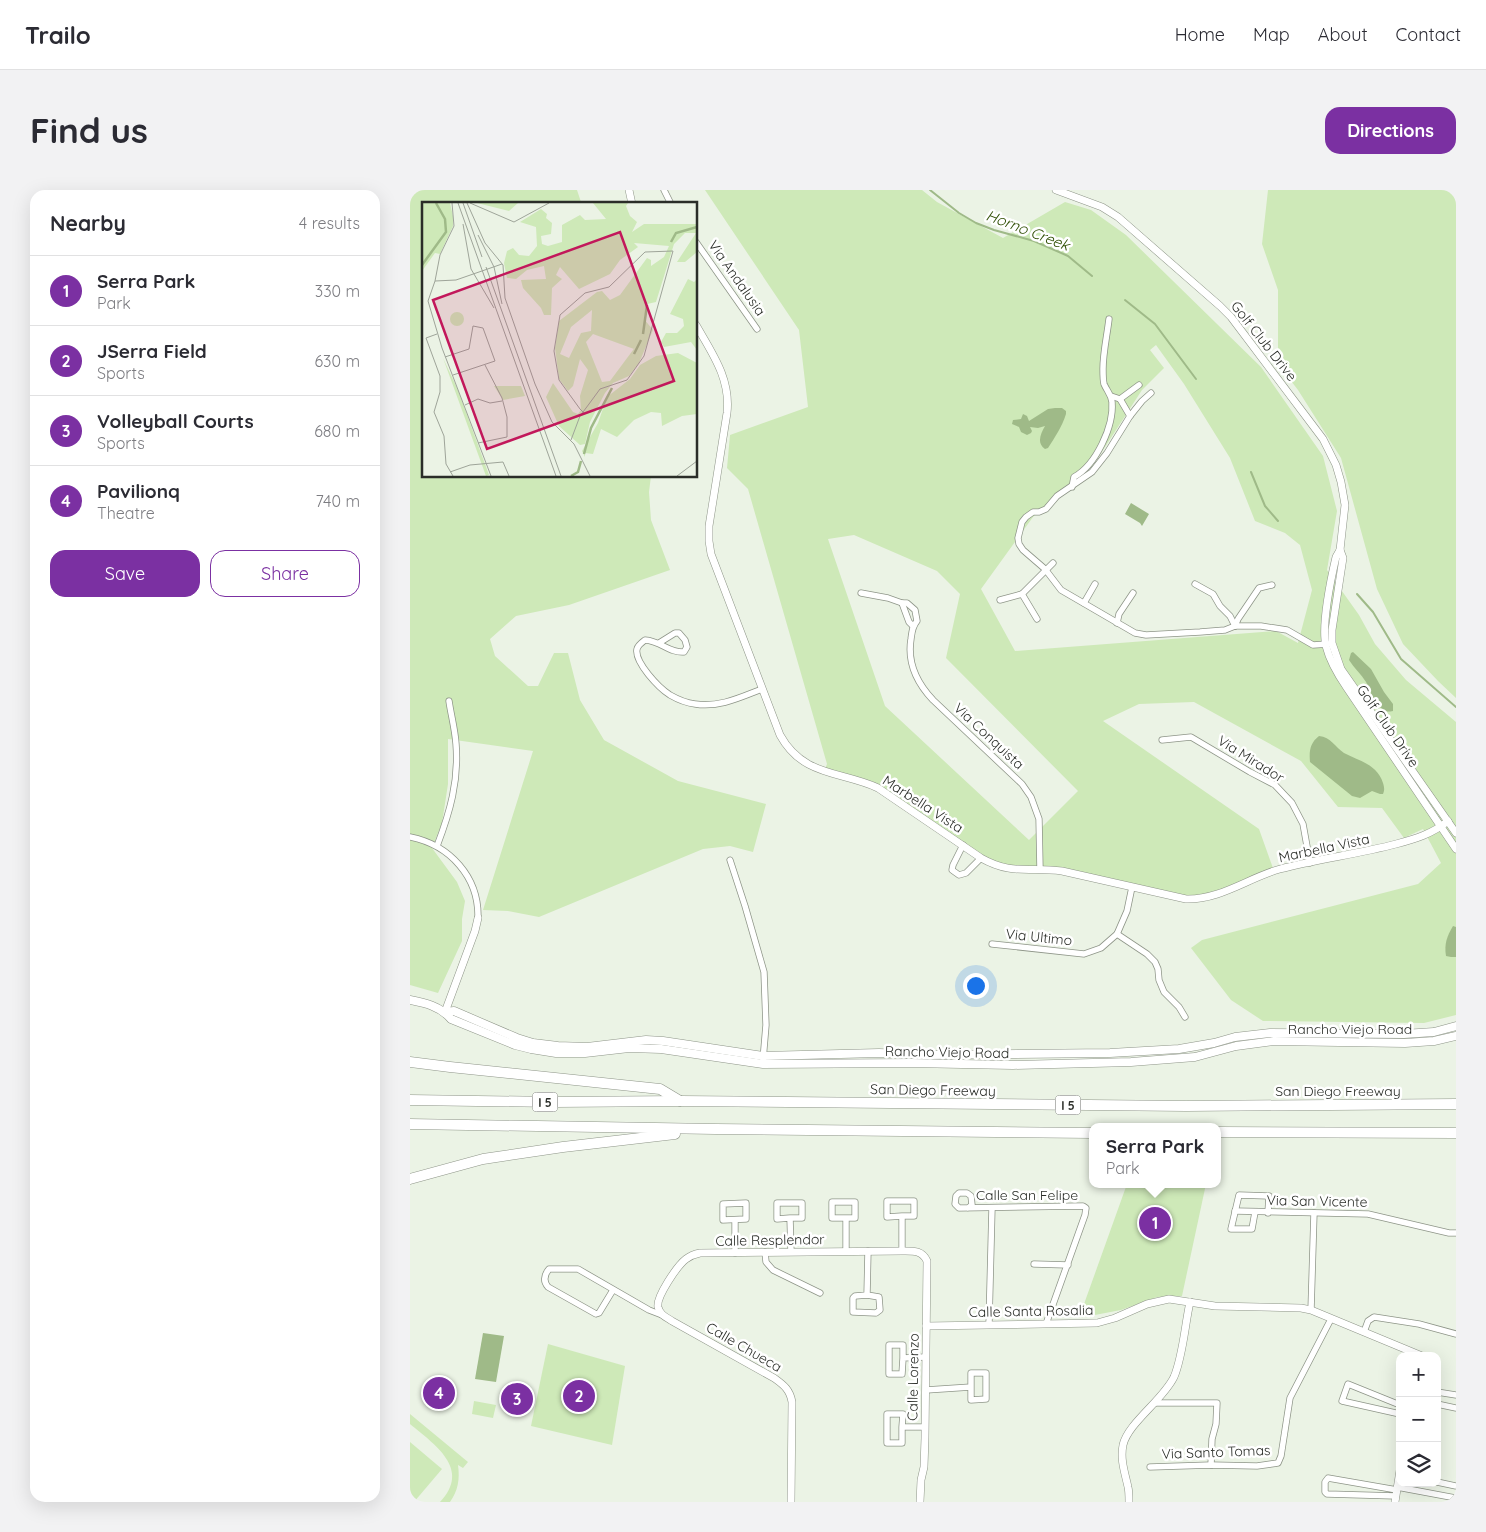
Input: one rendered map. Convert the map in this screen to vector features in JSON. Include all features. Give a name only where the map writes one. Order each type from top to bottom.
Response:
[{"type":"highway","points":[[410,1062],[660,1089],[681,1101]]},
{"type":"highway","name":"San Diego Freeway","points":[[410,1100],[1186,1106],[1456,1104]]},
{"type":"highway","name":"I 5","points":[[410,1124],[1089,1133]]},
{"type":"highway","points":[[410,1179],[484,1159],[563,1147],[715,1129]]},
{"type":"highway","points":[[1221,1132],[1456,1133]]},
{"type":"main road","name":"Rancho Viejo Road","points":[[410,1000],[427,1003],[446,1012],[454,1011],[517,1038],[558,1046],[681,1042],[763,1056],[879,1053],[911,1055],[1110,1053],[1180,1049],[1235,1037],[1270,1033],[1404,1034],[1434,1032],[1456,1026]]},
{"type":"main road","name":"Rancho Viejo Road","points":[[647,1044],[678,1051],[763,1064],[911,1063],[1013,1065],[1131,1062],[1195,1057],[1236,1046],[1267,1042],[1405,1043],[1434,1041],[1456,1036]]},
{"type":"street","points":[[664,190],[670,202]]},
{"type":"street","name":"Golf Club Drive","points":[[1056,190],[1102,207],[1118,217],[1220,306],[1231,317],[1323,439],[1336,465],[1345,505],[1340,550],[1343,558],[1329,644],[1334,670],[1456,849]]},
{"type":"street","name":"Via Andalusia","points":[[698,245],[757,329]]},
{"type":"street","points":[[1072,487],[1074,477],[1086,468],[1099,452],[1109,424],[1112,404],[1111,396],[1104,383],[1103,369],[1108,320]]},
{"type":"street","name":"Marbella Vista","points":[[698,329],[723,374],[728,397],[709,526],[709,547],[780,735],[789,749],[800,760],[818,770],[878,788],[981,858],[997,866],[1009,869],[1062,870],[1181,898],[1200,899],[1216,895],[1274,871],[1417,839],[1441,827],[1448,821]]},
{"type":"street","points":[[1120,399],[1139,385]]},
{"type":"street","points":[[1151,393],[1130,416],[1092,472],[1058,496],[1046,509],[1033,512],[1026,517],[1022,522],[1018,538],[1023,550],[1045,570],[1059,588],[1131,632],[1146,635],[1219,631],[1235,626],[1282,628],[1310,644],[1329,644]]},
{"type":"street","points":[[1111,396],[1120,399],[1130,416]]},
{"type":"street","points":[[1000,600],[1022,594],[1053,563]]},
{"type":"street","points":[[1084,603],[1095,584]]},
{"type":"street","points":[[1195,584],[1213,594],[1220,606],[1230,616],[1235,626]]},
{"type":"street","points":[[1235,626],[1259,588],[1272,585]]},
{"type":"street","points":[[862,592],[902,603],[909,622],[913,626]]},
{"type":"street","points":[[1117,623],[1120,614],[1133,593]]},
{"type":"street","points":[[1022,594],[1037,619]]},
{"type":"street","name":"Via Conquista","points":[[902,603],[907,603],[915,610],[917,621],[913,626],[910,661],[916,678],[923,689],[1022,784],[1031,797],[1039,819],[1040,869]]},
{"type":"street","points":[[660,643],[676,633],[680,633],[687,647],[684,652],[678,653],[660,643],[645,640],[639,644],[636,650],[638,657],[653,681],[670,695],[680,700],[694,704],[714,705],[725,703],[762,689]]},
{"type":"street","name":"Golf Club Drive","points":[[1329,644],[1341,669],[1456,833]]},
{"type":"street","points":[[437,846],[453,798],[456,770],[456,742],[449,701]]},
{"type":"street","name":"Via Mirador","points":[[1162,740],[1191,737],[1274,785],[1292,803],[1303,824],[1310,863]]},
{"type":"street","points":[[410,837],[437,846],[456,861],[470,881],[478,904],[478,918],[475,931],[446,1012]]},
{"type":"street","points":[[963,845],[953,864],[952,870],[959,875],[966,873],[981,858]]},
{"type":"street","points":[[730,860],[764,972],[766,1025],[763,1064]]},
{"type":"street","name":"Via Ultimo","points":[[992,944],[1084,954],[1101,948],[1117,934],[1127,911],[1132,887]]},
{"type":"street","points":[[1117,934],[1147,954],[1155,962],[1164,992],[1180,1008],[1185,1018]]},
{"type":"street","points":[[1255,1212],[1252,1229],[1231,1229],[1239,1195],[1269,1196],[1268,1213]]},
{"type":"street","points":[[886,1201],[914,1201],[914,1216],[902,1216],[887,1217],[886,1201]]},
{"type":"street","points":[[832,1202],[855,1202],[855,1218],[846,1218],[832,1218],[832,1202]]},
{"type":"street","points":[[746,1203],[746,1219],[735,1220],[723,1220],[723,1204],[746,1203]]},
{"type":"street","points":[[802,1203],[802,1218],[790,1218],[777,1219],[777,1204],[802,1203]]},
{"type":"street","name":"Calle San Felipe","points":[[968,1208],[1083,1206],[1086,1208],[1085,1215],[1068,1265]]},
{"type":"street","points":[[989,1324],[992,1208]]},
{"type":"street","name":"Via San Vicente","points":[[1235,1212],[1368,1214],[1456,1234]]},
{"type":"street","points":[[1311,1310],[1314,1213]]},
{"type":"street","points":[[902,1216],[902,1251]]},
{"type":"street","points":[[790,1218],[790,1252]]},
{"type":"street","points":[[846,1218],[846,1252]]},
{"type":"street","points":[[735,1220],[735,1253]]},
{"type":"street","points":[[867,1295],[868,1251]]},
{"type":"street","name":"Calle Resplendor","points":[[662,1315],[658,1304],[660,1298],[679,1265],[689,1257],[700,1253],[902,1251],[921,1253]]},
{"type":"street","points":[[765,1252],[766,1262],[773,1270],[820,1293]]},
{"type":"street","name":"Calle Lorenzo","points":[[920,1502],[921,1480],[924,1467],[926,1390],[926,1261],[921,1253]]},
{"type":"street","points":[[1034,1264],[1068,1265],[1046,1324]]},
{"type":"street","name":"Calle Chueca","points":[[613,1290],[599,1313],[596,1314],[548,1287],[544,1277],[549,1269],[578,1269],[783,1384],[790,1392],[792,1402],[791,1502]]},
{"type":"street","points":[[857,1295],[867,1295],[879,1297],[880,1310],[876,1314],[852,1310],[853,1298],[857,1295]]},
{"type":"street","name":"Calle Santa Rosalia","points":[[926,1326],[1097,1322],[1115,1318],[1147,1304],[1169,1298],[1215,1306],[1301,1308],[1311,1310],[1412,1352]]},
{"type":"street","points":[[1129,1502],[1123,1466],[1123,1445],[1127,1434],[1155,1403],[1173,1378],[1190,1302]]},
{"type":"street","points":[[1364,1332],[1368,1321],[1374,1317],[1419,1324],[1456,1334]]},
{"type":"street","name":"Via Santo Tomas","points":[[1150,1467],[1257,1466],[1278,1463],[1281,1456],[1290,1398],[1331,1319]]},
{"type":"street","points":[[889,1345],[903,1345],[903,1358],[902,1374],[889,1374],[889,1345]]},
{"type":"street","points":[[903,1358],[925,1357]]},
{"type":"street","points":[[971,1373],[986,1373],[986,1399],[971,1400],[971,1387],[971,1373]]},
{"type":"street","points":[[1396,1403],[1348,1384],[1342,1401],[1396,1413]]},
{"type":"street","points":[[926,1390],[971,1387]]},
{"type":"street","points":[[1441,1393],[1456,1395]]},
{"type":"street","points":[[1155,1403],[1217,1404],[1216,1424],[1212,1439],[1211,1465]]},
{"type":"street","points":[[1441,1405],[1456,1408]]},
{"type":"street","points":[[887,1414],[903,1414],[902,1427],[902,1443],[887,1443],[887,1414]]},
{"type":"street","points":[[902,1427],[925,1427]]},
{"type":"street","points":[[1396,1494],[1328,1478],[1325,1482],[1325,1492],[1327,1494],[1396,1494],[1456,1498]]},
{"type":"street","points":[[1441,1483],[1456,1486]]},
{"type":"shaded area","points":[[410,190],[577,190],[581,202],[422,202],[422,478],[651,478],[649,492],[651,520],[670,570],[569,605],[516,616],[490,639],[495,656],[528,686],[538,686],[554,653],[568,653],[580,700],[604,740],[678,781],[766,804],[753,852],[730,846],[703,849],[539,917],[508,911],[483,910],[533,751],[448,739],[448,784],[442,823],[432,848],[457,882],[465,901],[462,919],[462,941],[438,993],[410,985]]},
{"type":"shaded area","points":[[705,190],[922,190],[937,202],[1003,238],[1065,202],[1091,210],[1126,235],[1261,367],[1323,456],[1337,511],[1327,570],[1359,615],[1375,644],[1406,680],[1456,722],[1456,1015],[1424,1023],[1263,1021],[1231,1000],[1191,948],[1202,940],[1418,884],[1441,863],[1423,829],[1404,838],[1382,808],[1338,807],[1301,761],[1194,702],[1139,704],[1103,721],[1259,829],[1274,871],[1201,899],[1062,871],[997,866],[878,788],[824,772],[827,764],[748,489],[727,468],[730,435],[808,407],[799,330]],"holes":[[[1156,345],[1184,384],[1230,458],[1255,521],[1285,533],[1300,545],[1312,590],[1298,643],[1276,631],[1015,651],[981,589],[1033,517],[1092,467],[1142,390],[1164,368],[1150,350]],[[854,535],[937,571],[960,594],[946,658],[1078,791],[1029,840],[885,706],[828,539]]]},
{"type":"shaded area","points":[[1268,190],[1456,190],[1456,698],[1403,644],[1377,589],[1341,458],[1298,390],[1278,364],[1278,290],[1262,244]]},
{"type":"shaded area","points":[[1062,408],[1066,411],[1066,414],[1048,448],[1042,447],[1040,441],[1045,426],[1038,428],[1030,427],[1032,431],[1027,435],[1021,432],[1019,427],[1012,424],[1013,420],[1021,419],[1023,414],[1027,416],[1029,421],[1048,409]]},
{"type":"shaded area","points":[[1131,503],[1149,514],[1142,526],[1125,514]]},
{"type":"shaded area","points":[[1353,652],[1371,669],[1393,704],[1393,711],[1384,711],[1376,704],[1366,682],[1349,660]]},
{"type":"shaded area","points":[[1319,736],[1327,738],[1344,753],[1372,767],[1383,783],[1383,794],[1372,791],[1360,798],[1352,796],[1310,762],[1311,748]]},
{"type":"shaded area","points":[[1453,926],[1456,927],[1456,957],[1446,956],[1445,952],[1446,940]]},
{"type":"shaded area","points":[[1126,1188],[1205,1188],[1182,1296],[1157,1297],[1121,1310],[1079,1318]]},
{"type":"shaded area","points":[[483,1333],[504,1336],[496,1382],[475,1379]]},
{"type":"shaded area","points":[[548,1344],[625,1366],[612,1445],[531,1426]]},
{"type":"shaded area","points":[[474,1401],[496,1405],[493,1418],[472,1414]]},
{"type":"shaded area","points":[[410,1414],[468,1462],[463,1468],[458,1465],[458,1485],[450,1502],[440,1502],[449,1490],[452,1479],[451,1468],[446,1458],[438,1449],[410,1424]]},
{"type":"shaded area","points":[[410,1442],[442,1469],[414,1502],[410,1500]]},
{"type":"waterway","name":"Horno Creek","points":[[930,190],[959,213],[976,223],[1034,241],[1068,256],[1092,276]]},
{"type":"waterway","name":"Horno Creek","points":[[1125,300],[1155,324],[1196,379]]},
{"type":"waterway","name":"Horno Creek","points":[[1251,472],[1265,506],[1278,521]]},
{"type":"waterway","name":"Horno Creek","points":[[1357,594],[1373,612],[1401,659],[1456,707]]},
{"type":"place","name":"Serra Park","points":[[1155,1223]]},
{"type":"place","name":"Pavilionq","points":[[439,1393]]},
{"type":"place","name":"JSerra Field","points":[[579,1396]]},
{"type":"place","name":"Volleyball Courts","points":[[517,1399]]}]
